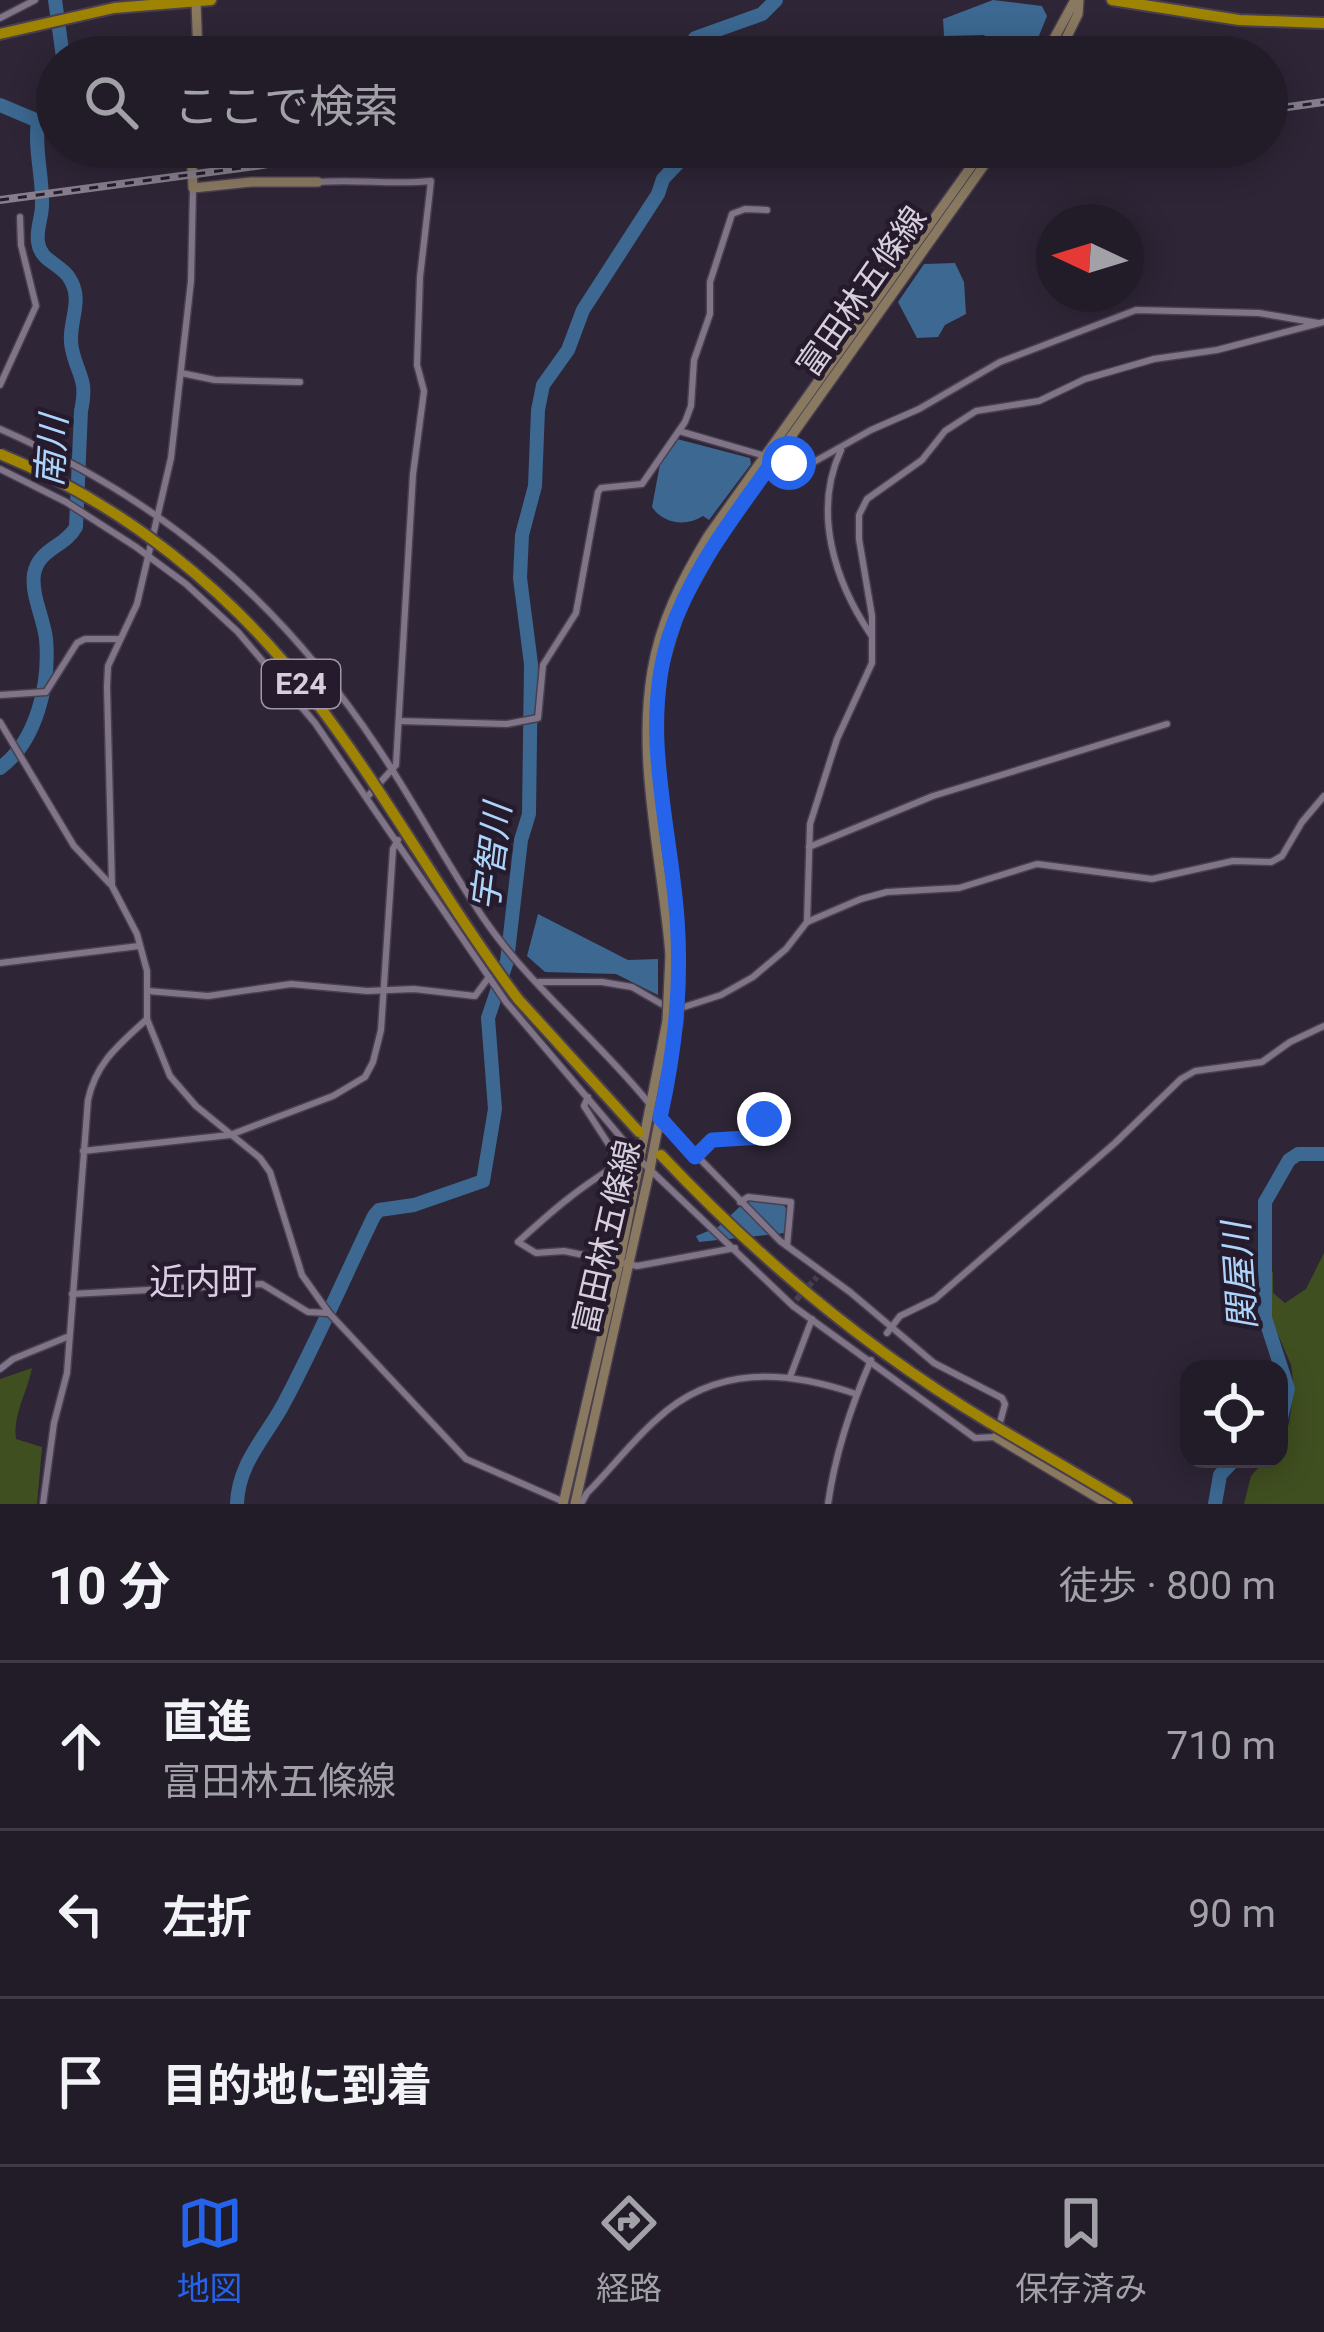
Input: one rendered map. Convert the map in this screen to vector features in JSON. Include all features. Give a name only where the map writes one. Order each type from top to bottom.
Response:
[{"type":"highway","points":[[0,34],[114,8],[211,0]]},
{"type":"highway","points":[[1112,0],[1239,20],[1324,23]]},
{"type":"highway","name":"E24","points":[[0,454],[57,480],[134,527],[242,616],[344,740],[512,1000],[639,1132]]},
{"type":"highway","points":[[661,1156],[741,1245],[856,1335],[990,1423],[1128,1504]]},
{"type":"main road","points":[[1056,36],[1077,0]]},
{"type":"main road","points":[[1067,36],[1078,14],[1077,0]]},
{"type":"main road","points":[[196,1],[197,36]]},
{"type":"main road","points":[[192,168],[193,188],[319,182]]},
{"type":"main road","name":"富田林五條線","points":[[571,1503],[645,1165],[660,1118],[673,1022],[675,957],[656,733],[669,638],[694,578],[771,455],[976,168]]},
{"type":"main road","name":"富田林五條線","points":[[645,1165],[652,1107],[673,1022]]},
{"type":"main road","points":[[996,1437],[1108,1504]]},
{"type":"street","points":[[0,18],[35,0]]},
{"type":"street","points":[[319,182],[394,185],[431,181],[420,277],[417,365],[424,391],[413,474],[396,765],[367,797]]},
{"type":"street","points":[[112,886],[108,666],[137,604],[171,458],[191,281],[193,188]]},
{"type":"street","points":[[399,721],[507,724],[538,718],[544,665],[576,613],[598,492],[642,484],[679,431],[691,406],[694,360],[710,314],[710,282],[731,214],[767,210]]},
{"type":"street","points":[[0,385],[36,306],[21,245],[20,218]]},
{"type":"street","points":[[679,431],[789,463],[812,463],[1000,362],[1136,310],[1259,313],[1321,322]]},
{"type":"street","points":[[807,922],[811,824],[834,749],[872,663],[859,514],[872,494],[922,460],[958,419],[994,406],[1039,401],[1085,379],[1154,359],[1230,347],[1321,322]]},
{"type":"street","points":[[181,374],[215,380],[300,382]]},
{"type":"street","points":[[0,429],[90,472],[158,514],[217,560],[300,642],[392,771],[484,920],[517,959],[695,1157],[783,1244],[934,1363],[1002,1398],[996,1437],[975,1438],[812,1319],[741,1245],[638,1266],[564,1250],[536,1253],[518,1242],[560,1201],[615,1166],[611,1148],[584,1106],[588,1097]]},
{"type":"street","points":[[844,446],[830,485],[829,533],[847,597],[873,638]]},
{"type":"street","points":[[0,469],[123,538],[186,584],[238,632],[292,693],[549,1057],[645,1165],[716,1221]]},
{"type":"street","points":[[0,695],[46,692],[77,644],[85,639],[120,639]]},
{"type":"street","points":[[0,722],[74,845],[112,886],[148,971],[147,1019],[170,1076],[260,1158],[270,1172],[302,1275],[329,1312],[466,1459],[542,1496],[571,1503],[675,1403],[720,1381],[742,1376],[790,1377],[856,1394]]},
{"type":"street","points":[[809,847],[933,796],[1167,724]]},
{"type":"street","points":[[539,982],[602,982],[632,988],[665,1006],[684,1007],[721,995],[753,977],[773,962],[807,922],[861,899],[887,892],[959,888],[1036,864],[1152,879],[1233,861],[1271,862],[1282,856],[1324,796]]},
{"type":"street","points":[[83,1151],[230,1135],[333,1096],[365,1077],[381,1030],[393,849],[423,822]]},
{"type":"street","points":[[457,930],[484,920]]},
{"type":"street","points":[[0,963],[140,945]]},
{"type":"street","points":[[148,991],[208,996],[291,984],[476,996],[489,977]]},
{"type":"street","points":[[43,1504],[54,1424],[65,1394],[93,1075],[147,1019]]},
{"type":"street","points":[[888,1329],[935,1299],[1115,1143],[1152,1102],[1181,1079],[1195,1071],[1262,1062],[1324,1026]]},
{"type":"street","points":[[695,1157],[712,1140],[768,1135],[759,1104]]},
{"type":"street","points":[[740,1202],[748,1197],[791,1202],[783,1244]]},
{"type":"street","points":[[72,1294],[262,1284],[308,1312],[329,1312]]},
{"type":"street","points":[[790,1377],[812,1319]]},
{"type":"street","points":[[0,1369],[68,1337]]},
{"type":"street","points":[[828,1504],[856,1394],[871,1360]]},
{"type":"green space","points":[[1324,1253],[1324,1504],[1244,1504],[1251,1476],[1258,1468],[1288,1468],[1294,1388],[1291,1365],[1271,1318],[1266,1279],[1273,1271],[1273,1293],[1285,1303],[1306,1289]]},
{"type":"green space","points":[[32,1368],[18,1412],[16,1439],[42,1447],[37,1504],[0,1504],[0,1379]]},
{"type":"water","points":[[993,0],[1042,6],[1047,16],[1039,36],[944,36],[943,19]]},
{"type":"water","points":[[955,263],[964,282],[966,314],[945,325],[938,337],[917,338],[898,302],[924,264]]},
{"type":"water","points":[[677,439],[750,458],[751,464],[709,520],[703,516],[676,522],[652,507],[660,464]]},
{"type":"water","points":[[538,914],[628,960],[658,959],[658,995],[616,974],[545,972],[527,956]]},
{"type":"water","points":[[747,1200],[783,1204],[785,1233],[699,1242],[696,1236],[718,1227]]},
{"type":"waterway","points":[[55,0],[60,36]]},
{"type":"waterway","name":"宇智川","points":[[701,36],[762,14],[776,0]]},
{"type":"waterway","points":[[0,105],[36,120]]},
{"type":"waterway","name":"南川","points":[[0,768],[23,743],[43,692],[46,639],[34,574],[41,558],[76,527],[83,391],[71,339],[76,303],[68,276],[39,248],[39,168]]},
{"type":"waterway","name":"宇智川","points":[[237,1504],[248,1463],[296,1380],[374,1216],[379,1210],[414,1205],[483,1181],[495,1109],[488,1018],[507,961],[521,840],[529,814],[531,664],[520,578],[522,535],[535,486],[538,410],[543,385],[568,350],[583,310],[674,168]]},
{"type":"waterway","name":"関屋川","points":[[1279,1360],[1265,1318],[1265,1202],[1289,1160],[1298,1154],[1324,1154]]},
{"type":"waterway","name":"関屋川","points":[[1215,1504],[1220,1475],[1227,1468]]},
{"type":"tunnel","points":[[796,1300],[817,1277]]},
{"type":"railway","points":[[1288,107],[1324,102]]},
{"type":"railway","points":[[0,200],[241,168]]},
{"type":"district","name":"近内町","points":[[203,1281]]},
{"type":"route","points":[[764,1119],[765,1137],[712,1140],[695,1157],[660,1118],[678,1022],[680,982],[656,733],[669,638],[694,578],[776,457],[789,463]]}]
